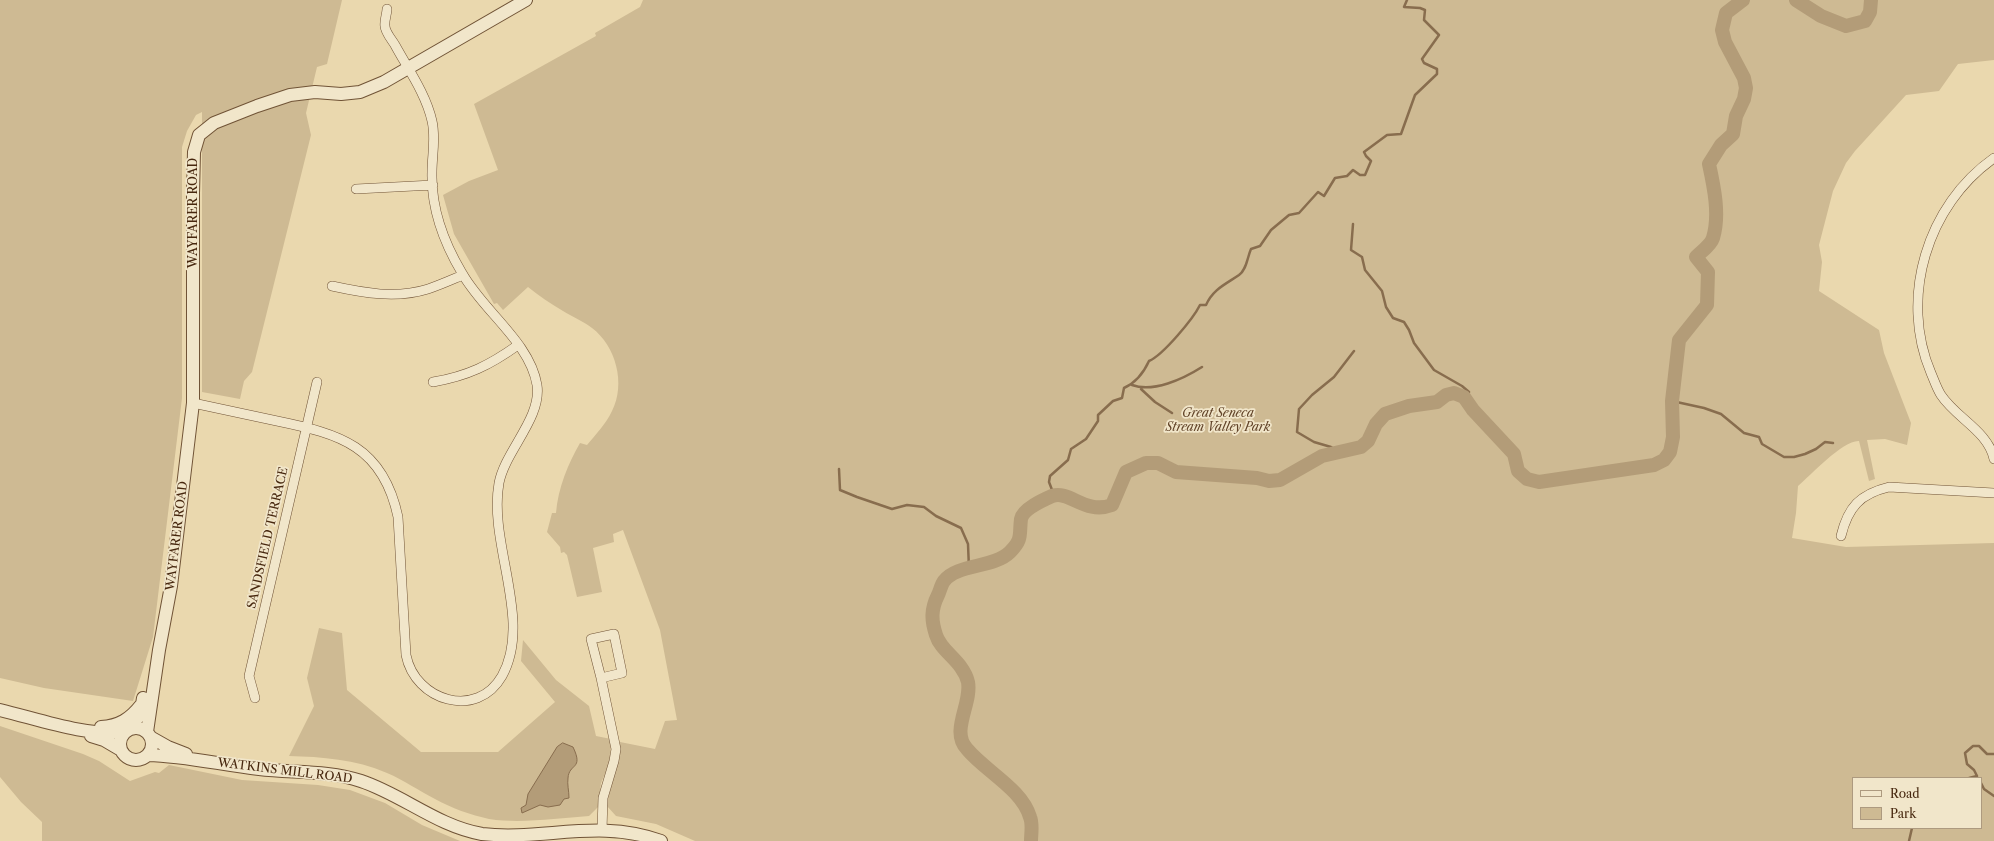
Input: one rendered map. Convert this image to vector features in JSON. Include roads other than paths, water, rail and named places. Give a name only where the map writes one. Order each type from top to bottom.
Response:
[{"type":"street","name":"WAYFARER ROAD","points":[[149,735],[158,650],[171,586],[193,403],[193,193],[194,152],[199,135],[214,123],[257,106],[290,96],[315,92],[341,94],[360,92],[384,82],[408,69],[526,0]]},
{"type":"street","points":[[193,403],[306,427],[336,436],[359,448],[378,467],[395,502],[398,517],[408,667],[414,677],[426,690],[442,698],[459,701],[476,698],[496,684],[502,676],[508,662],[513,630],[511,595],[498,526],[497,498],[504,467],[531,417],[535,406],[537,387],[530,361],[481,302],[463,275],[442,230],[434,203],[433,122],[425,100],[385,27],[387,9]]},
{"type":"street","points":[[1994,158],[1973,176],[1948,206],[1939,220],[1924,257],[1920,275],[1917,312],[1919,336],[1925,359],[1940,395],[1957,414],[1982,436],[1992,451],[1994,459]]},
{"type":"street","points":[[356,189],[433,185]]},
{"type":"street","points":[[332,286],[362,293],[399,294],[427,289],[463,275]]},
{"type":"street","points":[[433,382],[456,378],[477,371],[495,362],[518,345]]},
{"type":"street","name":"SANDSFIELD TERRACE","points":[[255,698],[249,676],[317,382]]},
{"type":"street","points":[[1841,536],[1845,520],[1856,502],[1875,490],[1889,487],[1994,493]]},
{"type":"street","points":[[601,678],[622,672],[614,634],[591,639],[616,749],[603,798],[602,830]]},
{"type":"street","name":"WAYFARER ROAD","points":[[129,730],[138,720],[158,650]]},
{"type":"street","points":[[72,727],[110,726],[125,721],[134,714],[142,702]]},
{"type":"street","points":[[0,710],[72,727],[113,733],[143,729],[149,735],[152,747],[148,755],[139,760],[134,760],[128,758],[121,750],[104,740],[86,735],[72,727]]},
{"type":"street","points":[[121,750],[120,740],[129,730]]},
{"type":"street","name":"WATKINS MILL ROAD","points":[[149,735],[168,747],[208,761]]},
{"type":"street","name":"WATKINS MILL ROAD","points":[[148,755],[208,761],[260,770],[339,776],[359,780],[391,793],[444,822],[484,834],[515,837],[602,830],[638,834],[661,841]]},
{"type":"waterway","points":[[1054,495],[1049,482],[1050,476],[1068,460],[1071,449],[1086,439],[1098,421],[1098,415],[1113,401],[1122,398],[1124,388],[1135,380],[1145,369],[1149,361],[1162,352],[1177,336],[1200,305],[1206,305],[1216,291],[1242,273],[1251,249],[1260,246],[1271,230],[1289,215],[1299,213],[1318,192],[1324,196],[1335,178],[1347,176],[1353,170],[1360,175],[1365,175],[1371,161],[1364,152],[1387,135],[1401,134],[1415,95],[1437,74],[1437,69],[1424,63],[1422,59],[1439,35],[1424,20],[1425,10],[1420,8],[1404,7],[1407,0]]},
{"type":"waterway","points":[[1031,841],[1032,826],[1026,807],[1011,789],[975,757],[962,742],[961,726],[967,699],[968,682],[962,668],[942,647],[934,630],[932,615],[942,584],[950,576],[966,569],[995,561],[1003,557],[1014,548],[1019,540],[1021,519],[1025,512],[1034,505],[1052,496],[1059,495],[1094,507],[1112,505],[1126,472],[1146,463],[1158,463],[1176,472],[1257,478],[1269,481],[1280,480],[1322,456],[1361,447],[1368,441],[1376,424],[1385,414],[1409,406],[1437,402],[1446,395],[1454,393],[1464,397],[1473,410],[1514,454],[1518,471],[1527,479],[1539,482],[1654,465],[1664,460],[1670,452],[1673,437],[1672,401],[1679,340],[1707,305],[1708,272],[1696,257],[1710,243],[1715,229],[1716,201],[1709,164],[1721,145],[1733,134],[1736,116],[1744,99],[1746,88],[1744,78],[1725,42],[1722,30],[1726,13],[1743,0]]},
{"type":"waterway","points":[[1796,0],[1821,16],[1846,26],[1865,21],[1870,12],[1871,0]]},
{"type":"waterway","points":[[1353,224],[1351,250],[1362,257],[1365,270],[1382,291],[1386,307],[1393,318],[1404,322],[1414,343],[1434,370],[1462,386],[1469,392],[1464,397]]},
{"type":"waterway","points":[[1339,452],[1331,447],[1314,442],[1297,432],[1299,409],[1312,395],[1334,377],[1354,351]]},
{"type":"waterway","points":[[1132,385],[1149,387],[1168,384],[1202,367]]},
{"type":"waterway","points":[[1141,389],[1155,402],[1172,413]]},
{"type":"waterway","points":[[1672,401],[1704,408],[1721,414],[1744,433],[1759,437],[1762,444],[1784,457],[1794,457],[1805,454],[1816,449],[1825,442],[1833,443]]},
{"type":"waterway","points":[[839,469],[840,490],[892,509],[907,505],[924,507],[936,516],[961,528],[968,544],[969,569]]},
{"type":"waterway","points":[[1973,777],[1977,776],[1974,770],[1967,764],[1965,753],[1973,746],[1979,746],[1987,754],[1994,754]]},
{"type":"waterway","points":[[1982,785],[1984,789],[1994,796]]},
{"type":"waterway","points":[[1909,841],[1912,829]]},
{"type":"park label","name":"Great Seneca Stream Valley Park","points":[[1218,421]]}]
